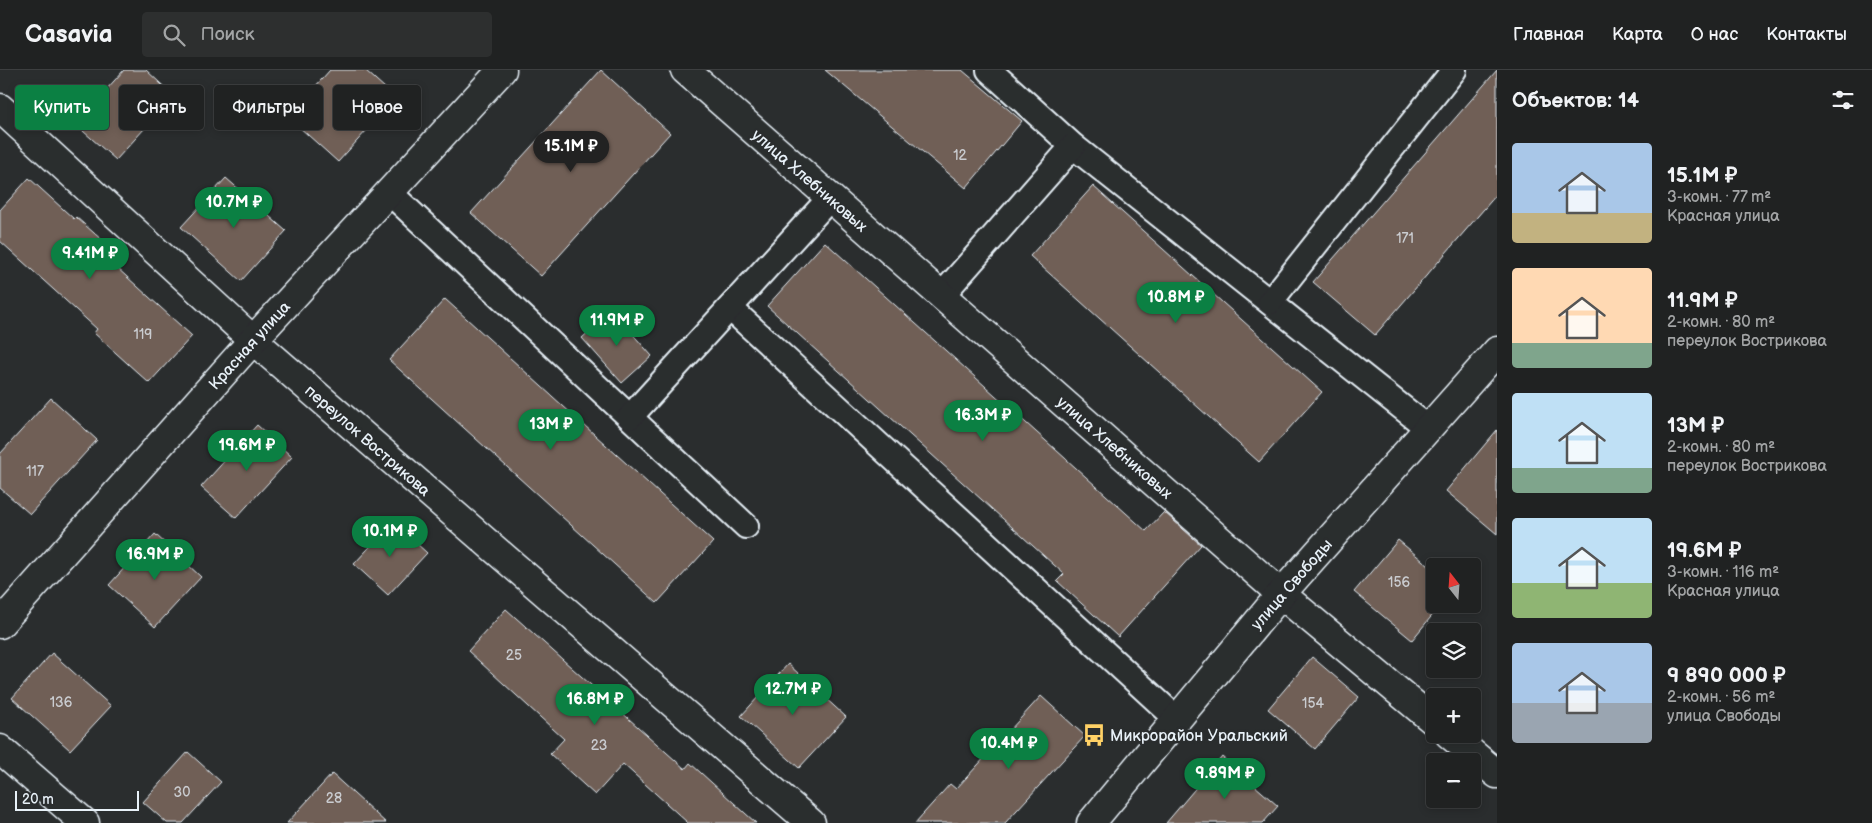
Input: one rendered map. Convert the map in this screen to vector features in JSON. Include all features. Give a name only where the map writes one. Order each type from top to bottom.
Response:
[{"type":"street","name":"Красная улица","points":[[0,624],[252,340],[502,70]]},
{"type":"street","name":"улица Хлебниковых","points":[[685,70],[1281,594],[1426,715]]},
{"type":"street","name":"переулок Вострикова","points":[[0,108],[252,340],[811,823]]},
{"type":"street","name":"улица Свободы","points":[[1091,823],[1281,594],[1497,351]]},
{"type":"street","points":[[1460,743],[1497,774]]},
{"type":"street","points":[[0,749],[85,823]]},
{"type":"lane","points":[[989,70],[1073,146],[1428,428]]},
{"type":"lane","points":[[1270,302],[1454,70]]},
{"type":"lane","points":[[942,295],[1073,146]]},
{"type":"lane","points":[[389,192],[746,526]]},
{"type":"lane","points":[[630,417],[830,198]]},
{"type":"lane","points":[[730,308],[1178,720]]},
{"type":"building","points":[[124,70],[146,70],[162,85],[119,85],[119,130],[143,130],[116,160],[82,130],[109,130],[109,87]]},
{"type":"building","points":[[330,70],[365,70],[382,85],[333,85],[333,130],[367,130],[338,162],[302,130],[323,130],[323,85],[317,85]]},
{"type":"building","points":[[601,70],[670,133],[541,276],[471,213]]},
{"type":"building","points":[[825,70],[962,70],[1022,121],[966,188]]},
{"type":"building","points":[[1497,70],[1497,194],[1375,335],[1313,282]]},
{"type":"building","points":[[29,178],[74,219],[76,217],[112,249],[105,257],[192,336],[149,383],[94,333],[97,329],[0,241],[0,210]]},
{"type":"building","points":[[226,178],[286,231],[241,281],[181,227]]},
{"type":"building","points":[[1093,186],[1322,392],[1259,462],[1030,256]]},
{"type":"building","points":[[825,242],[1146,531],[1164,512],[1201,545],[1118,637],[1057,581],[1064,574],[767,306]]},
{"type":"building","points":[[445,299],[713,542],[657,603],[389,360]]},
{"type":"building","points":[[612,311],[652,356],[622,383],[582,338]]},
{"type":"building","points":[[51,398],[97,440],[30,514],[0,488],[0,454]]},
{"type":"building","points":[[257,425],[292,457],[236,518],[201,487]]},
{"type":"building","points":[[1497,430],[1497,534],[1446,491]]},
{"type":"building","points":[[393,522],[427,553],[388,595],[354,564]]},
{"type":"building","points":[[155,534],[201,577],[155,627],[109,585]]},
{"type":"building","points":[[1398,540],[1426,563],[1426,613],[1434,613],[1412,640],[1354,592]]},
{"type":"building","points":[[506,609],[685,769],[690,763],[756,823],[688,823],[623,764],[595,795],[550,754],[564,739],[468,651]]},
{"type":"building","points":[[52,653],[111,706],[70,750],[12,698]]},
{"type":"building","points":[[1312,657],[1359,697],[1315,749],[1268,709]]},
{"type":"building","points":[[788,664],[846,717],[799,768],[741,716]]},
{"type":"building","points":[[1041,696],[1085,736],[1005,823],[915,823],[950,784],[956,789]]},
{"type":"building","points":[[188,752],[221,782],[183,823],[167,823],[143,802]]},
{"type":"building","points":[[1222,757],[1278,806],[1263,823],[1166,823]]},
{"type":"building","points":[[332,774],[386,823],[287,823]]},
{"type":"place","name":"Микрорайон Уральский","points":[[1094,735]]}]
